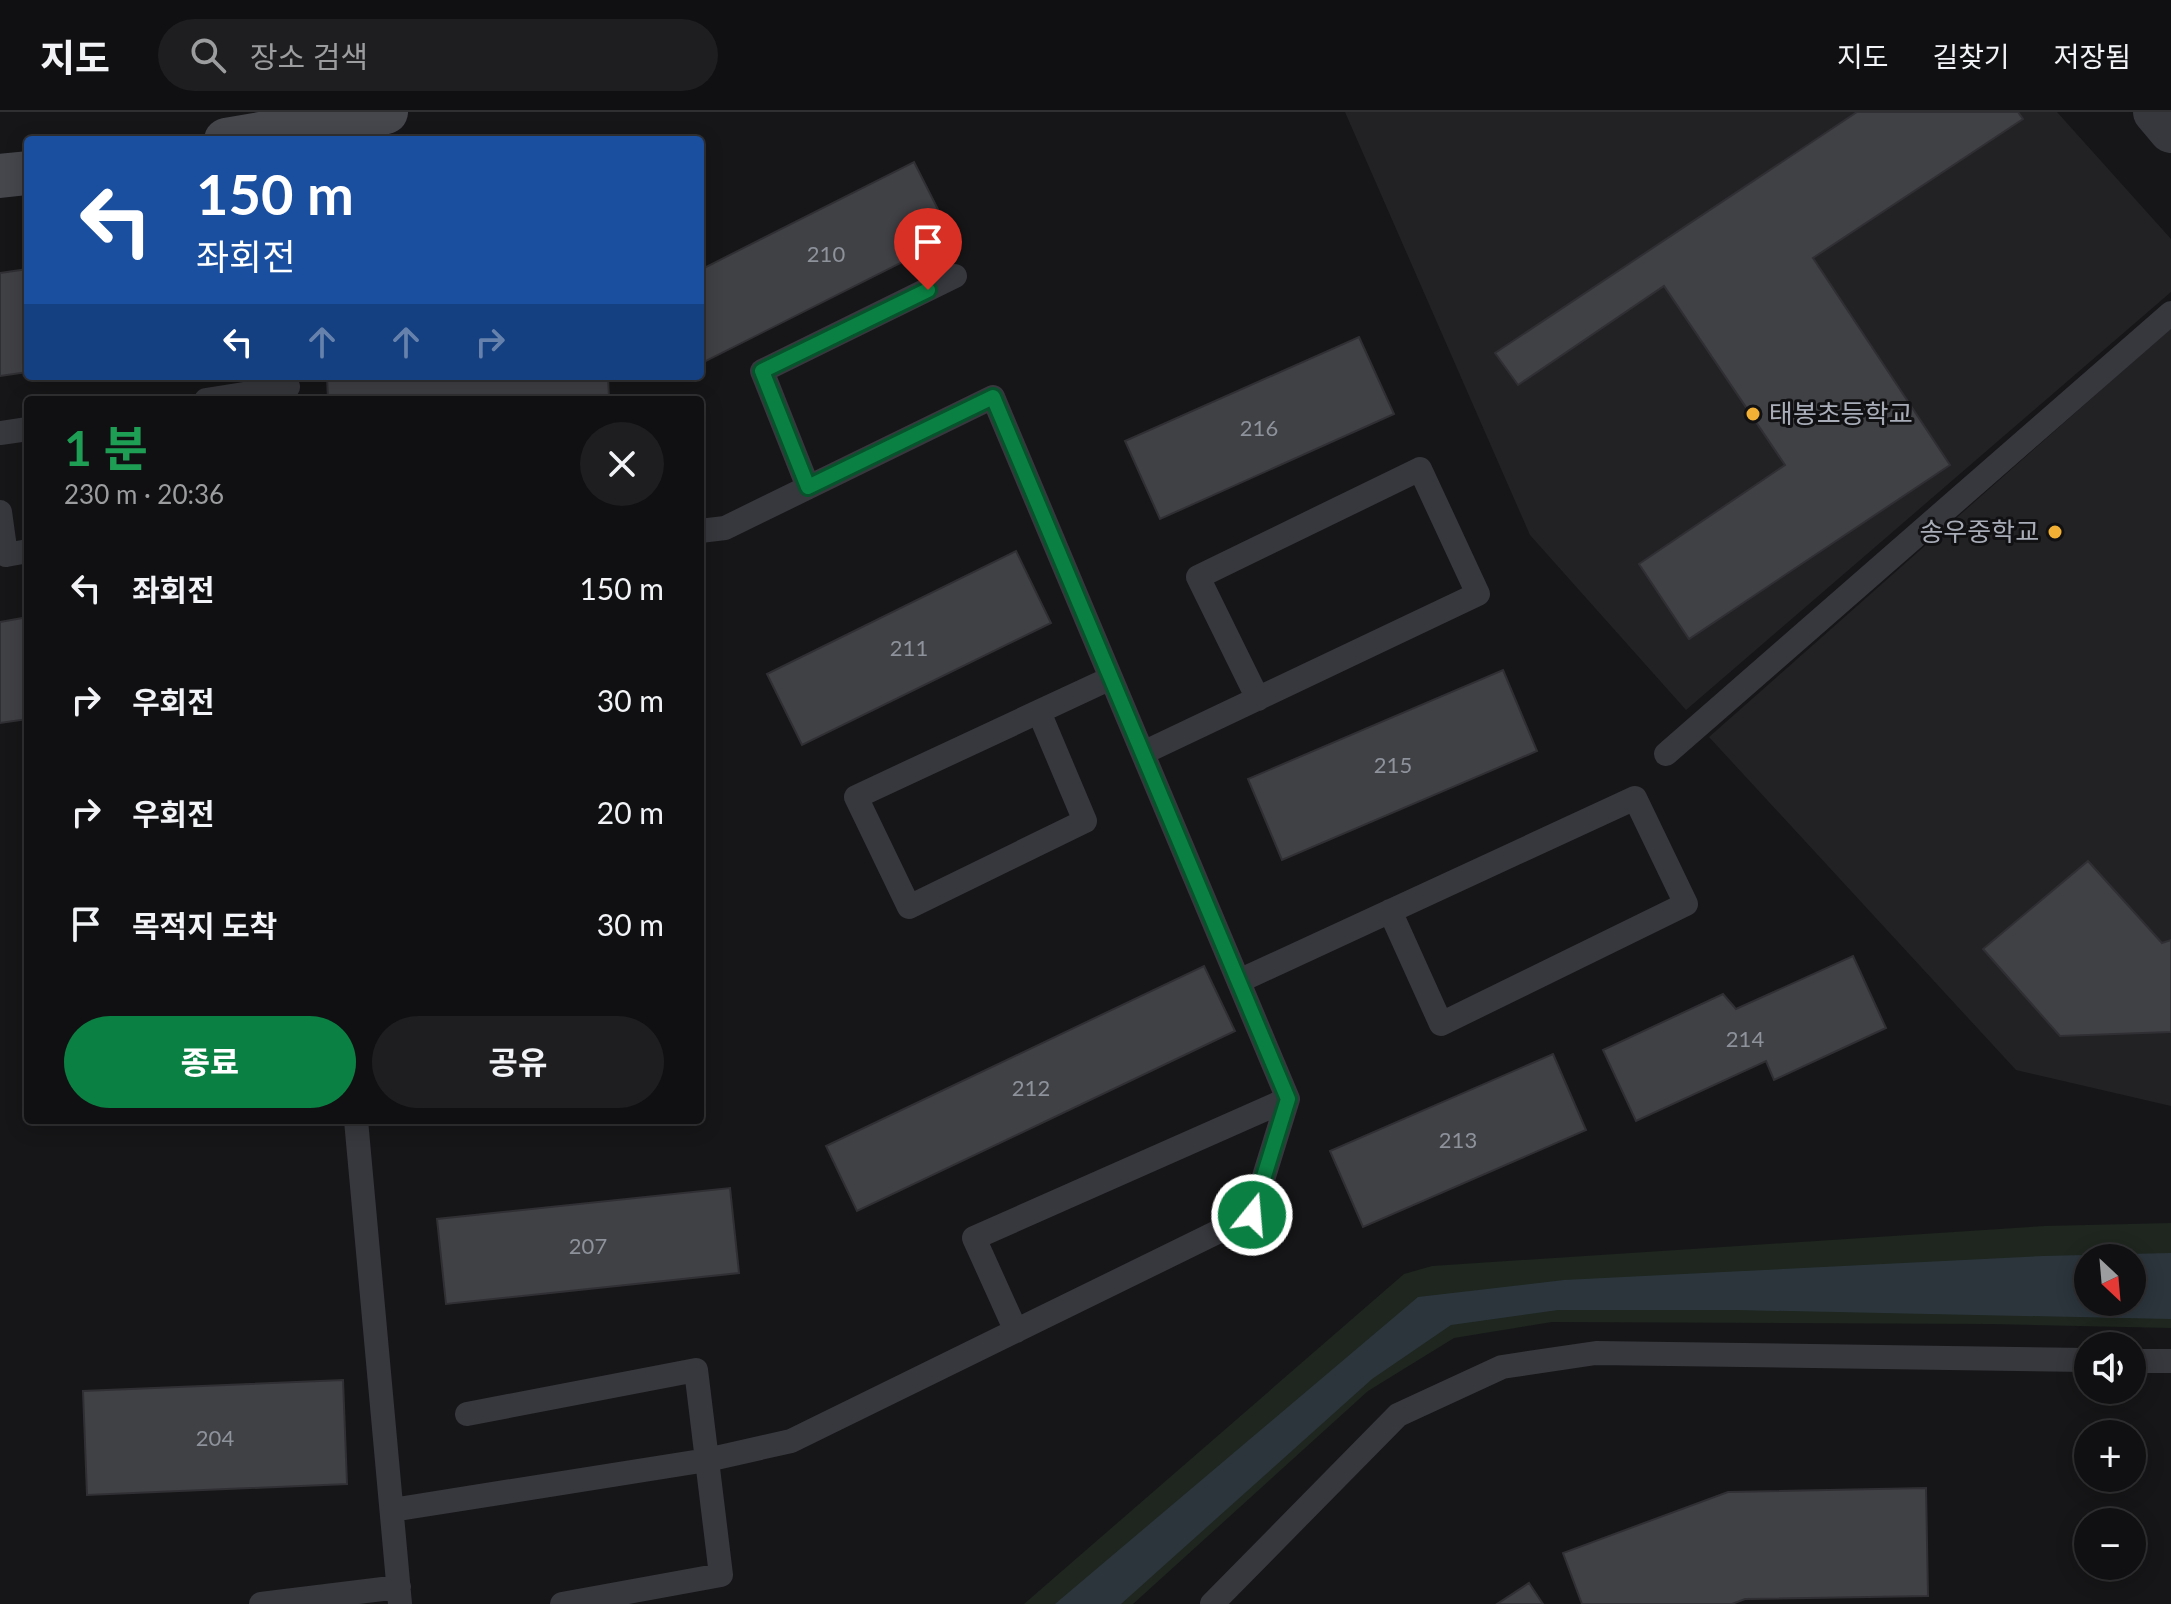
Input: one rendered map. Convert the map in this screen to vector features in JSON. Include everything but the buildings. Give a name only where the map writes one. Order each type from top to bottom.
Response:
[{"type":"main road","points":[[268,136],[386,112]]},
{"type":"main road","points":[[0,176],[24,173]]},
{"type":"street","points":[[2155,112],[2171,131]]},
{"type":"lane","points":[[808,487],[762,371],[955,276]]},
{"type":"lane","points":[[1666,754],[2171,313]]},
{"type":"lane","points":[[233,396],[288,388]]},
{"type":"lane","points":[[392,1510],[707,1460],[791,1441],[1252,1215],[1288,1099],[993,397],[725,528],[704,531]]},
{"type":"lane","points":[[0,433],[24,430]]},
{"type":"lane","points":[[1143,753],[1258,699],[1478,594],[1420,469],[1198,577],[1258,699]]},
{"type":"lane","points":[[0,512],[6,555],[24,552]]},
{"type":"lane","points":[[1039,712],[1085,821],[909,907],[856,797],[1111,678]]},
{"type":"lane","points":[[1239,981],[1390,911],[1635,798],[1686,904],[1441,1024],[1390,911]]},
{"type":"lane","points":[[1016,1331],[974,1238],[1288,1099]]},
{"type":"lane","points":[[261,1604],[400,1595],[356,1124]]},
{"type":"lane","points":[[1212,1604],[1398,1415],[1502,1367],[1596,1353],[2074,1360]]},
{"type":"lane","points":[[2146,1361],[2171,1361]]},
{"type":"lane","points":[[467,1414],[696,1370],[721,1575],[562,1604]]},
{"type":"shaded area","name":"태봉초등학교","points":[[1345,112],[2057,112],[2171,239],[2171,292],[1686,710],[1530,535]]},
{"type":"shaded area","name":"송우중학교","points":[[2171,328],[2171,1106],[2016,1070],[1709,737]]},
{"type":"shaded area","points":[[2171,1223],[2171,1328],[1552,1322],[1454,1338],[1368,1391],[1133,1604],[1024,1604],[1404,1274],[1432,1266],[2045,1226]]},
{"type":"shaded area","points":[[2171,1253],[2171,1319],[1737,1310],[1558,1310],[1451,1325],[1372,1379],[1121,1604],[1055,1604],[1418,1297],[1564,1280],[2074,1255],[2074,1316],[2146,1316],[2146,1254]]},
{"type":"place","name":"태봉초등학교","points":[[1753,414]]},
{"type":"place","name":"송우중학교","points":[[2055,532]]},
{"type":"route","points":[[928,290],[762,371],[808,487],[993,397],[1288,1099],[1252,1215]]}]
